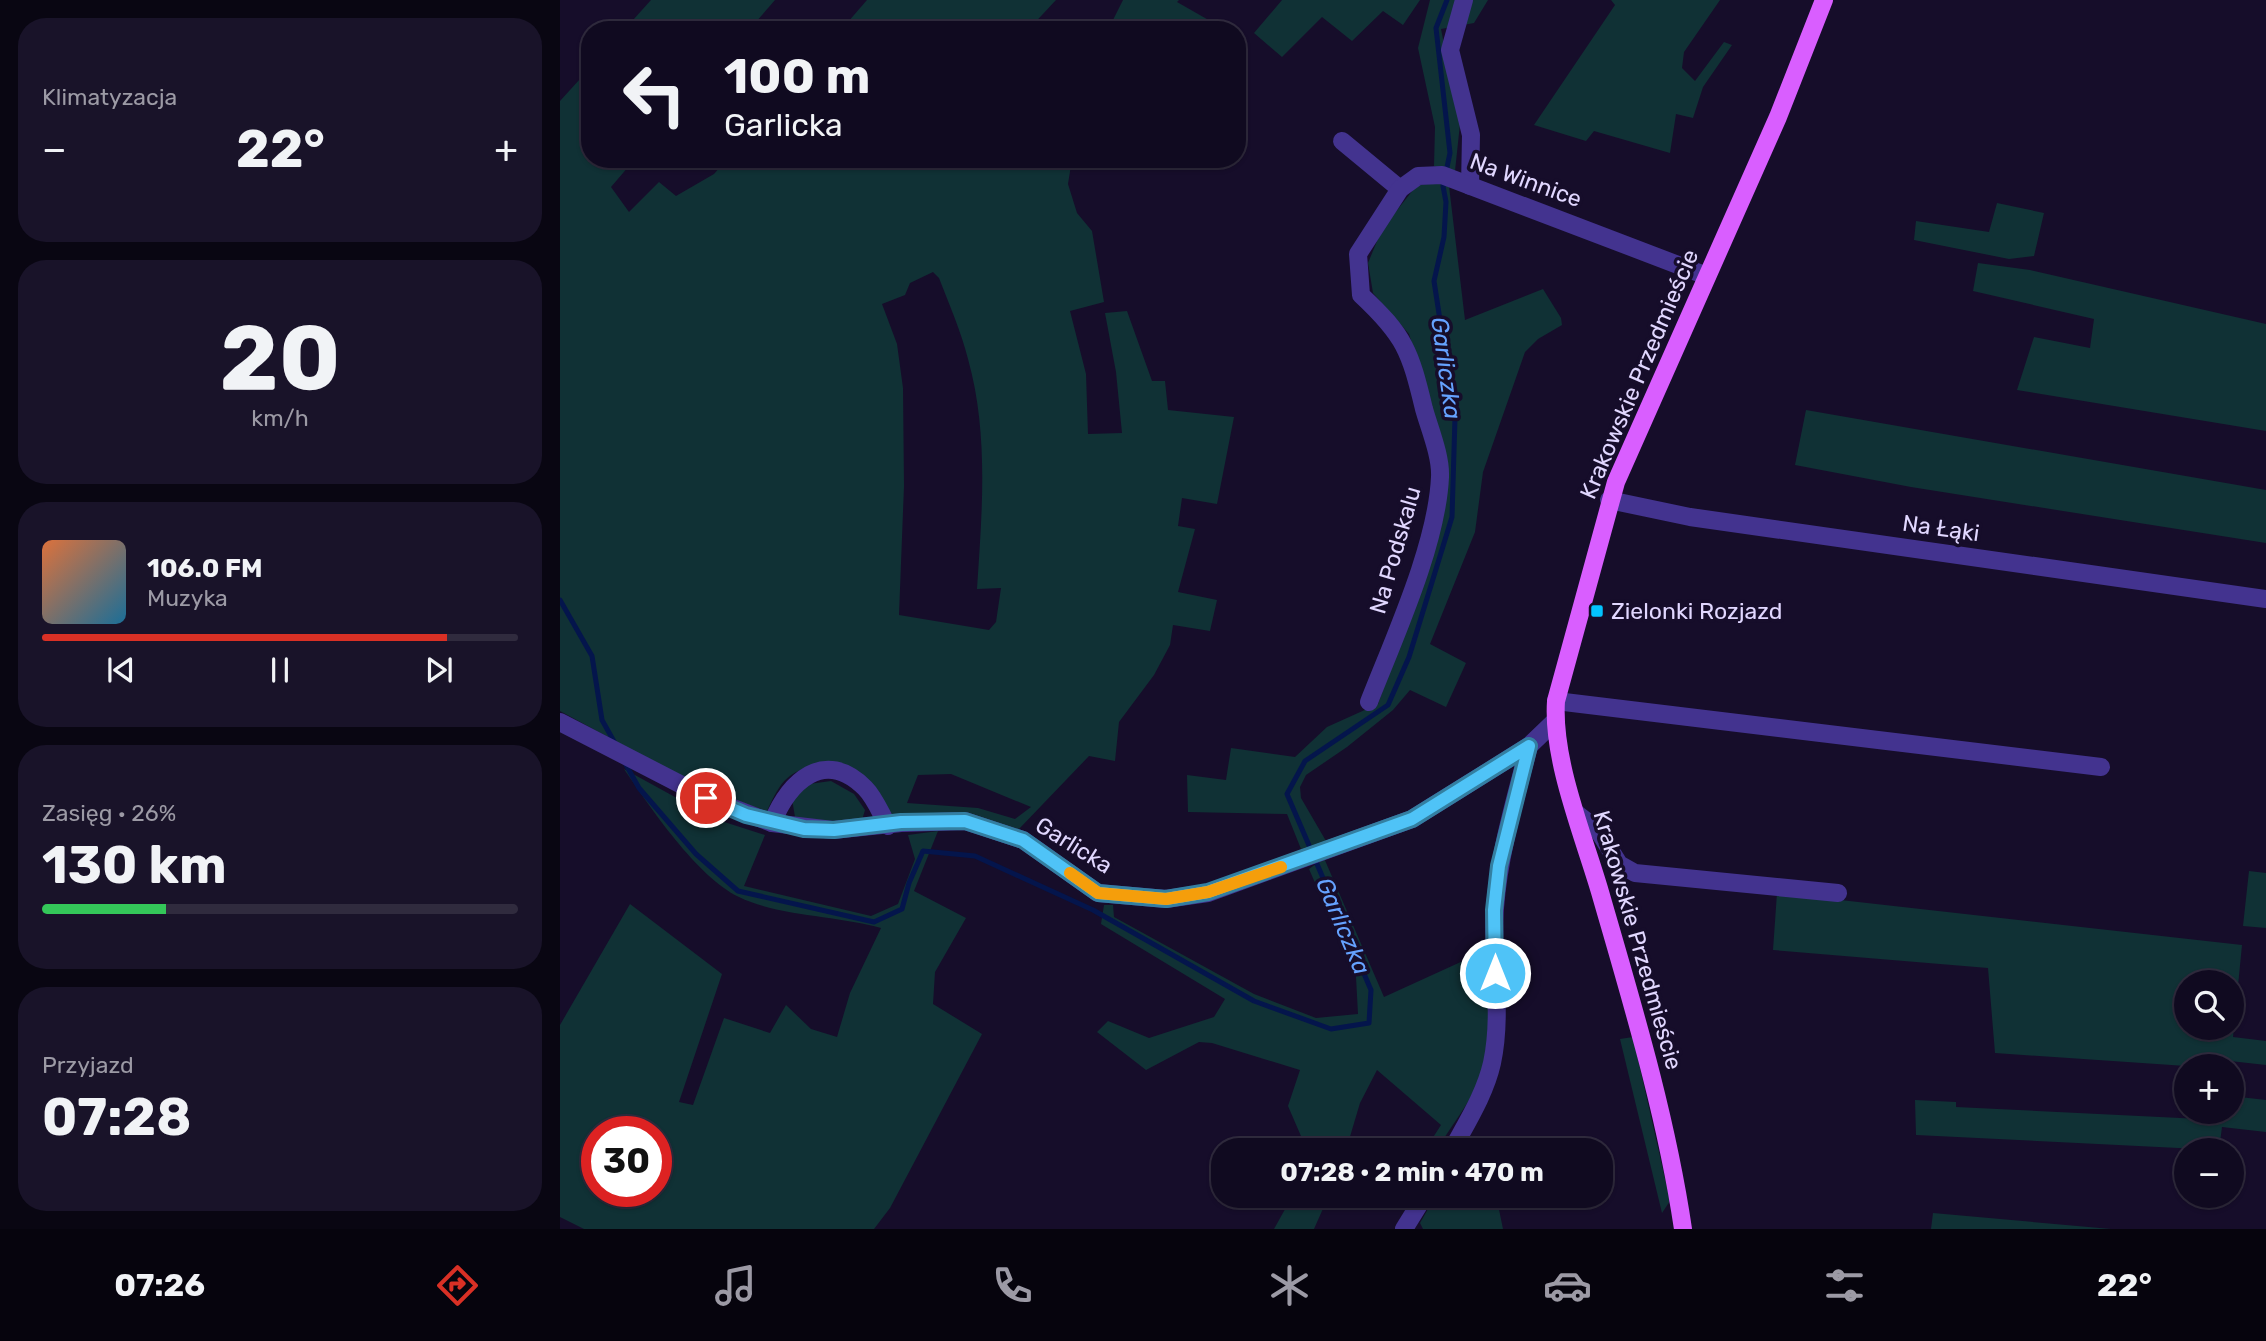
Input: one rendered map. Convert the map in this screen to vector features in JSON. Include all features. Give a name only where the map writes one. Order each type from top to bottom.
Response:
[{"type":"main road","name":"Krakowskie Przedmieście","points":[[1683,1229],[1666,1132],[1576,813],[1555,721],[1556,701],[1609,500],[1804,57],[1824,0]]},
{"type":"street","points":[[1464,0],[1450,50],[1469,124],[1470,186]]},
{"type":"street","points":[[1342,141],[1400,190]]},
{"type":"street","name":"Na Winnice","points":[[1400,190],[1418,176],[1446,176],[1707,276]]},
{"type":"street","name":"Na Podskalu","points":[[1369,702],[1410,596],[1434,514],[1441,475],[1416,373],[1400,334],[1361,295],[1358,254],[1400,190]]},
{"type":"street","name":"Na Łąki","points":[[1609,500],[1690,517],[2266,599]]},
{"type":"street","points":[[1556,701],[2101,767]]},
{"type":"street","name":"Garlicka","points":[[563,723],[730,809],[772,823],[825,830],[965,821],[1023,840],[1098,893],[1166,899],[1208,892],[1412,819],[1529,746],[1555,721]]},
{"type":"street","points":[[1458,1138],[1480,1096],[1492,1064],[1495,1037],[1494,910],[1499,866],[1529,746]]},
{"type":"street","points":[[772,823],[782,798],[802,778],[822,770],[846,773],[867,789],[888,825]]},
{"type":"street","points":[[1576,813],[1598,830],[1619,864],[1635,873],[1838,893]]},
{"type":"street","points":[[1404,1229],[1417,1208]]},
{"type":"green space","points":[[651,0],[775,0],[757,21],[632,21]]},
{"type":"green space","points":[[867,0],[1056,0],[1036,21],[849,21]]},
{"type":"green space","points":[[1123,0],[1179,0],[1177,2],[1210,21],[1112,21]]},
{"type":"green space","points":[[1282,0],[1420,0],[1403,25],[1383,11],[1352,41],[1322,17],[1282,57],[1254,33]]},
{"type":"green space","points":[[1430,0],[1488,0],[1474,23],[1441,29],[1460,124],[1455,171],[1434,166],[1435,127],[1418,48]]},
{"type":"green space","points":[[1611,0],[1720,0],[1684,52],[1682,68],[1695,81],[1724,42],[1732,45],[1703,87],[1693,118],[1676,114],[1670,153],[1594,131],[1586,141],[1534,125],[1615,5]]},
{"type":"green space","points":[[581,78],[581,168],[627,168],[611,187],[629,212],[659,182],[676,196],[714,174],[719,168],[1071,168],[1068,184],[1077,213],[1092,231],[1104,302],[1070,311],[1086,374],[1088,434],[1122,433],[1116,372],[1105,313],[1127,311],[1152,381],[1165,381],[1168,410],[1234,417],[1217,504],[1182,498],[1178,526],[1195,529],[1178,592],[1217,600],[1210,631],[1173,625],[1170,645],[1154,675],[1119,722],[1115,761],[1089,756],[1019,829],[890,818],[822,763],[787,778],[767,811],[687,779],[560,711],[560,101]],"holes":[[[933,272],[939,278],[965,349],[975,387],[982,473],[977,589],[1001,588],[996,622],[989,630],[899,615],[904,486],[903,388],[897,344],[882,304],[905,295],[910,283]],[[951,774],[1031,807],[1015,819],[978,808],[907,803],[918,775]]]},
{"type":"green space","points":[[1440,183],[1449,186],[1465,320],[1543,289],[1561,318],[1562,325],[1538,339],[1525,352],[1483,472],[1475,532],[1430,644],[1466,663],[1446,707],[1410,690],[1393,710],[1347,747],[1306,775],[1300,787],[1301,798],[1326,841],[1301,849],[1287,814],[1188,812],[1187,775],[1226,780],[1231,748],[1295,757],[1327,727],[1378,704],[1443,520],[1446,473],[1409,334],[1373,293],[1368,263],[1382,229],[1417,185]]},
{"type":"green space","points":[[1997,203],[2044,213],[2034,256],[2009,259],[1914,240],[1916,221],[1989,232]]},
{"type":"green space","points":[[1978,263],[2030,270],[2266,324],[2266,431],[2017,390],[2034,337],[2090,348],[2094,319],[1973,291]]},
{"type":"green space","points":[[1806,410],[2266,490],[2266,543],[1911,487],[1795,465]]},
{"type":"green space","points":[[624,769],[715,819],[765,835],[744,886],[871,916],[898,904],[915,859],[908,835],[938,831],[914,891],[966,918],[935,972],[933,1004],[982,1034],[890,1208],[874,1229],[584,1229],[560,1217],[560,1025],[630,904],[722,974],[679,1102],[693,1105],[724,1018],[770,1033],[786,1005],[811,1029],[837,1037],[850,993],[881,928],[771,908],[739,897],[707,874],[661,821]]},
{"type":"green space","points":[[831,781],[854,794],[865,810],[862,820],[818,822],[795,817],[792,799],[809,784]]},
{"type":"green space","points":[[1324,858],[1384,997],[1487,950],[1490,1018],[1484,1068],[1478,1084],[1444,1138],[1433,1138],[1441,1125],[1377,1070],[1360,1103],[1350,1138],[1302,1138],[1288,1106],[1300,1070],[1212,1043],[1199,1042],[1146,1070],[1097,1032],[1108,1021],[1149,1038],[1214,1017],[1225,999],[1101,924],[1104,905],[1113,905],[1114,917],[1254,994],[1316,1018],[1358,1014],[1356,977],[1309,869]]},
{"type":"green space","points":[[2249,871],[2266,873],[2266,928],[2243,926]]},
{"type":"green space","points":[[1777,893],[2242,945],[2240,970],[2174,970],[2174,1040],[2244,1038],[2266,1041],[2266,1065],[2244,1063],[2244,1054],[2174,1054],[2174,1065],[1995,1053],[1988,968],[1773,950]]},
{"type":"green space","points":[[1633,1037],[1670,1201],[1662,1213],[1620,1039]]},
{"type":"green space","points":[[2244,1097],[2266,1100],[2266,1132],[2222,1127],[2221,1138],[2174,1138],[2174,1148],[1916,1135],[1915,1100],[1956,1102],[1956,1107],[2174,1118],[2174,1124],[2244,1124]]},
{"type":"green space","points":[[1286,1208],[1323,1208],[1314,1229],[1274,1229]]},
{"type":"green space","points":[[1429,1208],[1499,1208],[1503,1229],[1423,1229],[1420,1223]]},
{"type":"green space","points":[[1933,1213],[2111,1229],[1931,1229]]},
{"type":"waterway","name":"Garliczka","points":[[625,763],[639,788],[696,854],[738,891],[874,922],[902,909],[909,883],[923,851],[975,856],[1093,910],[1254,1001],[1331,1029],[1369,1023],[1371,990],[1287,794],[1305,761],[1388,705],[1409,657],[1452,517],[1455,418],[1434,281],[1444,237],[1446,202],[1443,186],[1450,153],[1436,28],[1447,0]]},
{"type":"waterway","name":"Garliczka","points":[[560,600],[592,656],[602,720],[616,745]]},
{"type":"slow traffic","points":[[1070,873],[1098,893],[1166,899],[1208,892],[1281,867]]},
{"type":"place","name":"Zielonki Rozjazd","points":[[1597,611]]},
{"type":"route","points":[[706,798],[746,815],[804,829],[834,830],[901,822],[965,821],[1023,840],[1098,893],[1166,899],[1208,892],[1412,819],[1489,774],[1529,746],[1499,866],[1494,910],[1495,973]]}]
